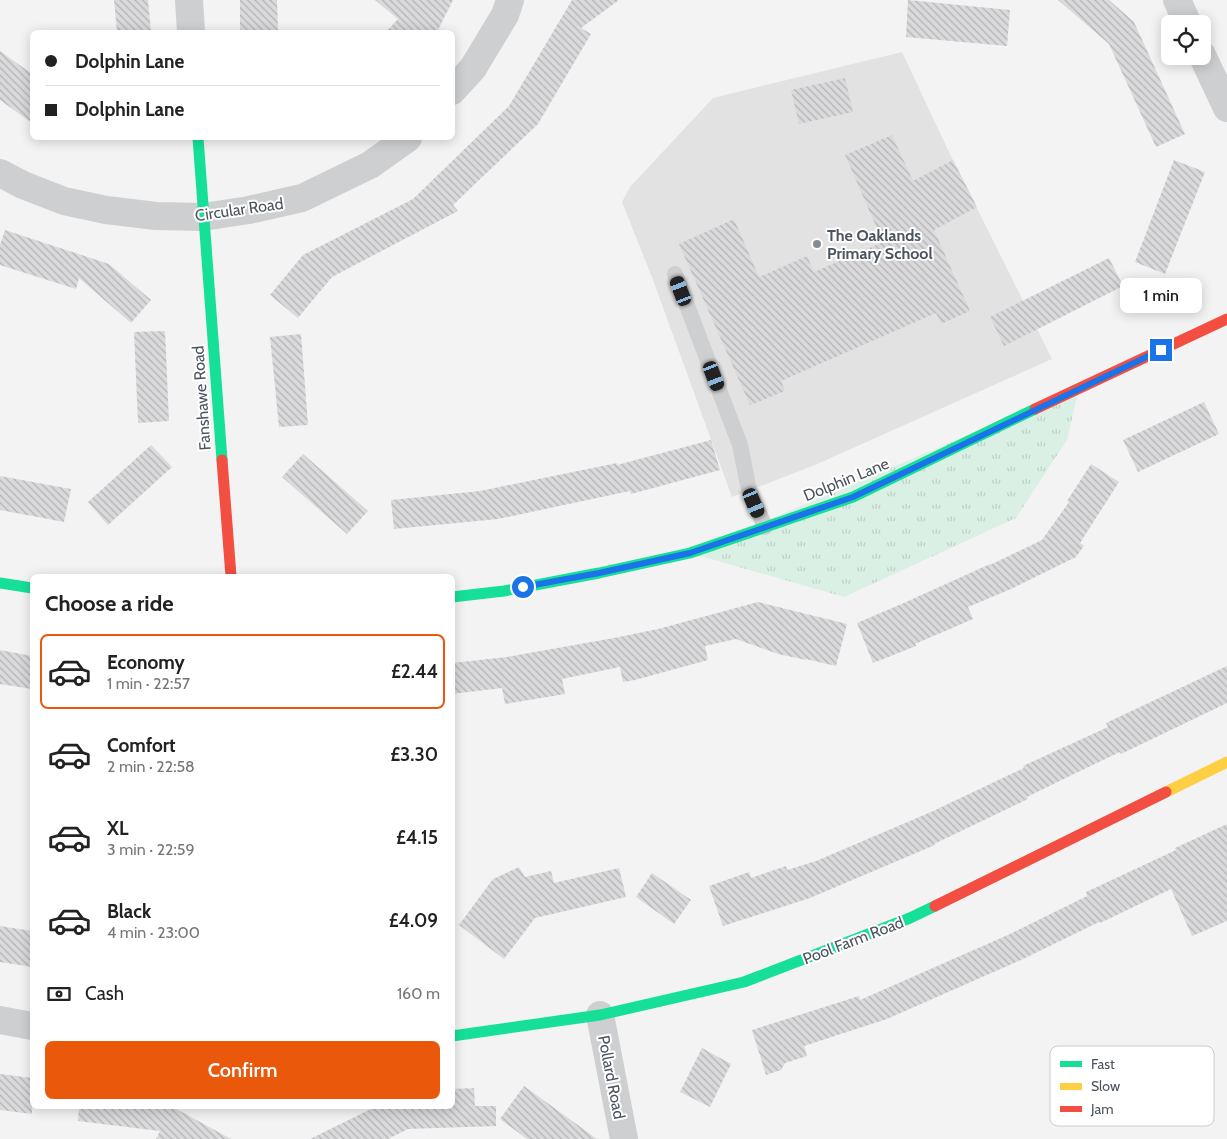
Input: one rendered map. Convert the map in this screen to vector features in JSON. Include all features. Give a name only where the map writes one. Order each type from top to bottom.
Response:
[{"type":"street","points":[[189,0],[191,30]]},
{"type":"street","points":[[455,88],[473,68],[505,15],[510,0]]},
{"type":"street","points":[[1177,0],[1184,15]]},
{"type":"street","points":[[1207,65],[1227,108]]},
{"type":"street","name":"Fanshawe Road","points":[[198,140],[231,574]]},
{"type":"street","name":"Circular Road","points":[[0,173],[23,185],[64,201],[106,210],[156,216],[203,217],[249,210],[302,198],[370,165],[405,140]]},
{"type":"street","name":"Dolphin Lane","points":[[455,597],[504,591],[681,555],[853,497],[1227,319]]},
{"type":"street","points":[[0,583],[30,588]]},
{"type":"street","name":"Pool Farm Road","points":[[455,1036],[600,1015],[744,982],[910,918],[1227,762]]},
{"type":"street","name":"Pollard Road","points":[[600,1015],[624,1139]]},
{"type":"street","points":[[0,1020],[30,1026]]},
{"type":"lane","points":[[675,274],[740,445],[749,490],[765,527]]},
{"type":"shaded area","name":"The Oaklands Primary School","points":[[902,52],[948,150],[1052,359],[815,465],[732,497],[653,280],[622,202],[630,187],[713,98]]},
{"type":"green space","points":[[1079,388],[1067,440],[1016,518],[844,597],[690,553]]},
{"type":"building","points":[[114,0],[148,0],[151,30],[117,30]]},
{"type":"building","points":[[240,0],[277,0],[278,30],[240,30]]},
{"type":"building","points":[[375,0],[453,0],[438,30],[388,30],[398,19]]},
{"type":"building","points":[[572,0],[619,0],[581,28],[591,34],[538,124],[453,205],[458,211],[332,277],[298,318],[270,295],[303,255],[413,199],[509,106]]},
{"type":"building","points":[[908,0],[1010,10],[1007,46],[906,37]]},
{"type":"building","points":[[1058,0],[1109,0],[1134,22],[1185,134],[1156,147],[1109,44]]},
{"type":"building","points":[[0,51],[30,73],[30,122],[0,100]]},
{"type":"building","points":[[845,78],[853,112],[799,124],[791,90]]},
{"type":"building","points":[[892,135],[913,181],[953,160],[977,207],[934,230],[970,311],[941,324],[936,313],[781,381],[785,391],[750,405],[679,244],[734,219],[759,277],[807,256],[814,272],[883,242],[845,155]]},
{"type":"building","points":[[1174,160],[1205,172],[1165,274],[1135,262]]},
{"type":"building","points":[[5,230],[109,264],[151,300],[131,323],[79,278],[76,289],[0,265],[0,245]]},
{"type":"building","points":[[1109,258],[1123,286],[1004,346],[990,317]]},
{"type":"building","points":[[165,331],[169,421],[138,423],[134,332]]},
{"type":"building","points":[[301,334],[308,425],[279,427],[270,337]]},
{"type":"building","points":[[1204,402],[1219,434],[1138,472],[1123,440]]},
{"type":"building","points":[[711,440],[720,470],[631,494],[630,491],[498,519],[394,529],[391,500],[480,491],[617,463],[617,465]]},
{"type":"building","points":[[151,445],[172,467],[108,525],[88,502]]},
{"type":"building","points":[[303,454],[368,511],[347,534],[282,477]]},
{"type":"building","points":[[1091,464],[1119,482],[1080,543],[1084,546],[1076,557],[1011,589],[968,607],[973,619],[915,644],[916,646],[873,663],[857,623],[990,565],[1042,540],[1069,502],[1067,501]]},
{"type":"building","points":[[0,476],[71,489],[64,522],[0,510]]},
{"type":"building","points":[[758,602],[847,624],[836,666],[778,654],[736,639],[705,646],[708,660],[635,680],[623,682],[620,667],[562,679],[565,694],[505,704],[502,688],[455,694],[455,663],[507,657],[658,629]]},
{"type":"building","points":[[0,650],[30,656],[30,689],[0,684]]},
{"type":"building","points":[[1227,666],[1227,703],[1121,754],[1120,752],[1076,773],[935,845],[810,898],[723,926],[709,886],[749,872],[751,878],[786,866],[787,870],[816,861],[931,812],[1024,768],[1023,766],[1108,727],[1106,723]]},
{"type":"building","points":[[1227,824],[1227,921],[1192,936],[1171,889],[1021,960],[887,1019],[804,1046],[807,1056],[785,1063],[781,1070],[766,1075],[752,1030],[859,996],[860,1000],[1010,934],[1087,896],[1086,892]]},
{"type":"building","points":[[519,867],[525,877],[551,871],[554,883],[619,868],[626,897],[535,918],[504,959],[459,925],[493,879]]},
{"type":"building","points":[[652,873],[691,900],[674,924],[636,897]]},
{"type":"building","points":[[0,926],[30,931],[30,967],[0,962]]},
{"type":"building","points":[[702,1048],[731,1064],[710,1107],[680,1092]]},
{"type":"building","points":[[0,1074],[30,1078],[30,1109],[32,1109],[32,1114],[0,1110]]},
{"type":"building","points":[[524,1086],[597,1139],[527,1139],[500,1119]]},
{"type":"building","points":[[474,1088],[475,1106],[496,1106],[496,1126],[408,1129],[388,1139],[310,1139],[371,1109],[455,1109],[455,1089]]},
{"type":"building","points":[[79,1109],[176,1109],[231,1139],[156,1139],[160,1131],[78,1121]]},
{"type":"traffic: fast","points":[[198,140],[222,460]]},
{"type":"traffic: fast","points":[[455,597],[504,591],[690,553],[853,497],[1035,409]]},
{"type":"traffic: fast","points":[[0,583],[30,588]]},
{"type":"traffic: fast","points":[[455,1036],[600,1015],[744,982],[910,918],[935,906]]},
{"type":"traffic: slow","points":[[1166,792],[1227,762]]},
{"type":"traffic: jam","points":[[1035,409],[1227,319]]},
{"type":"traffic: jam","points":[[222,460],[231,574]]},
{"type":"traffic: jam","points":[[935,906],[1166,792]]},
{"type":"place","name":"The Oaklands Primary School","points":[[817,244]]},
{"type":"route","points":[[523,587],[690,553],[853,497],[1161,350]]}]
